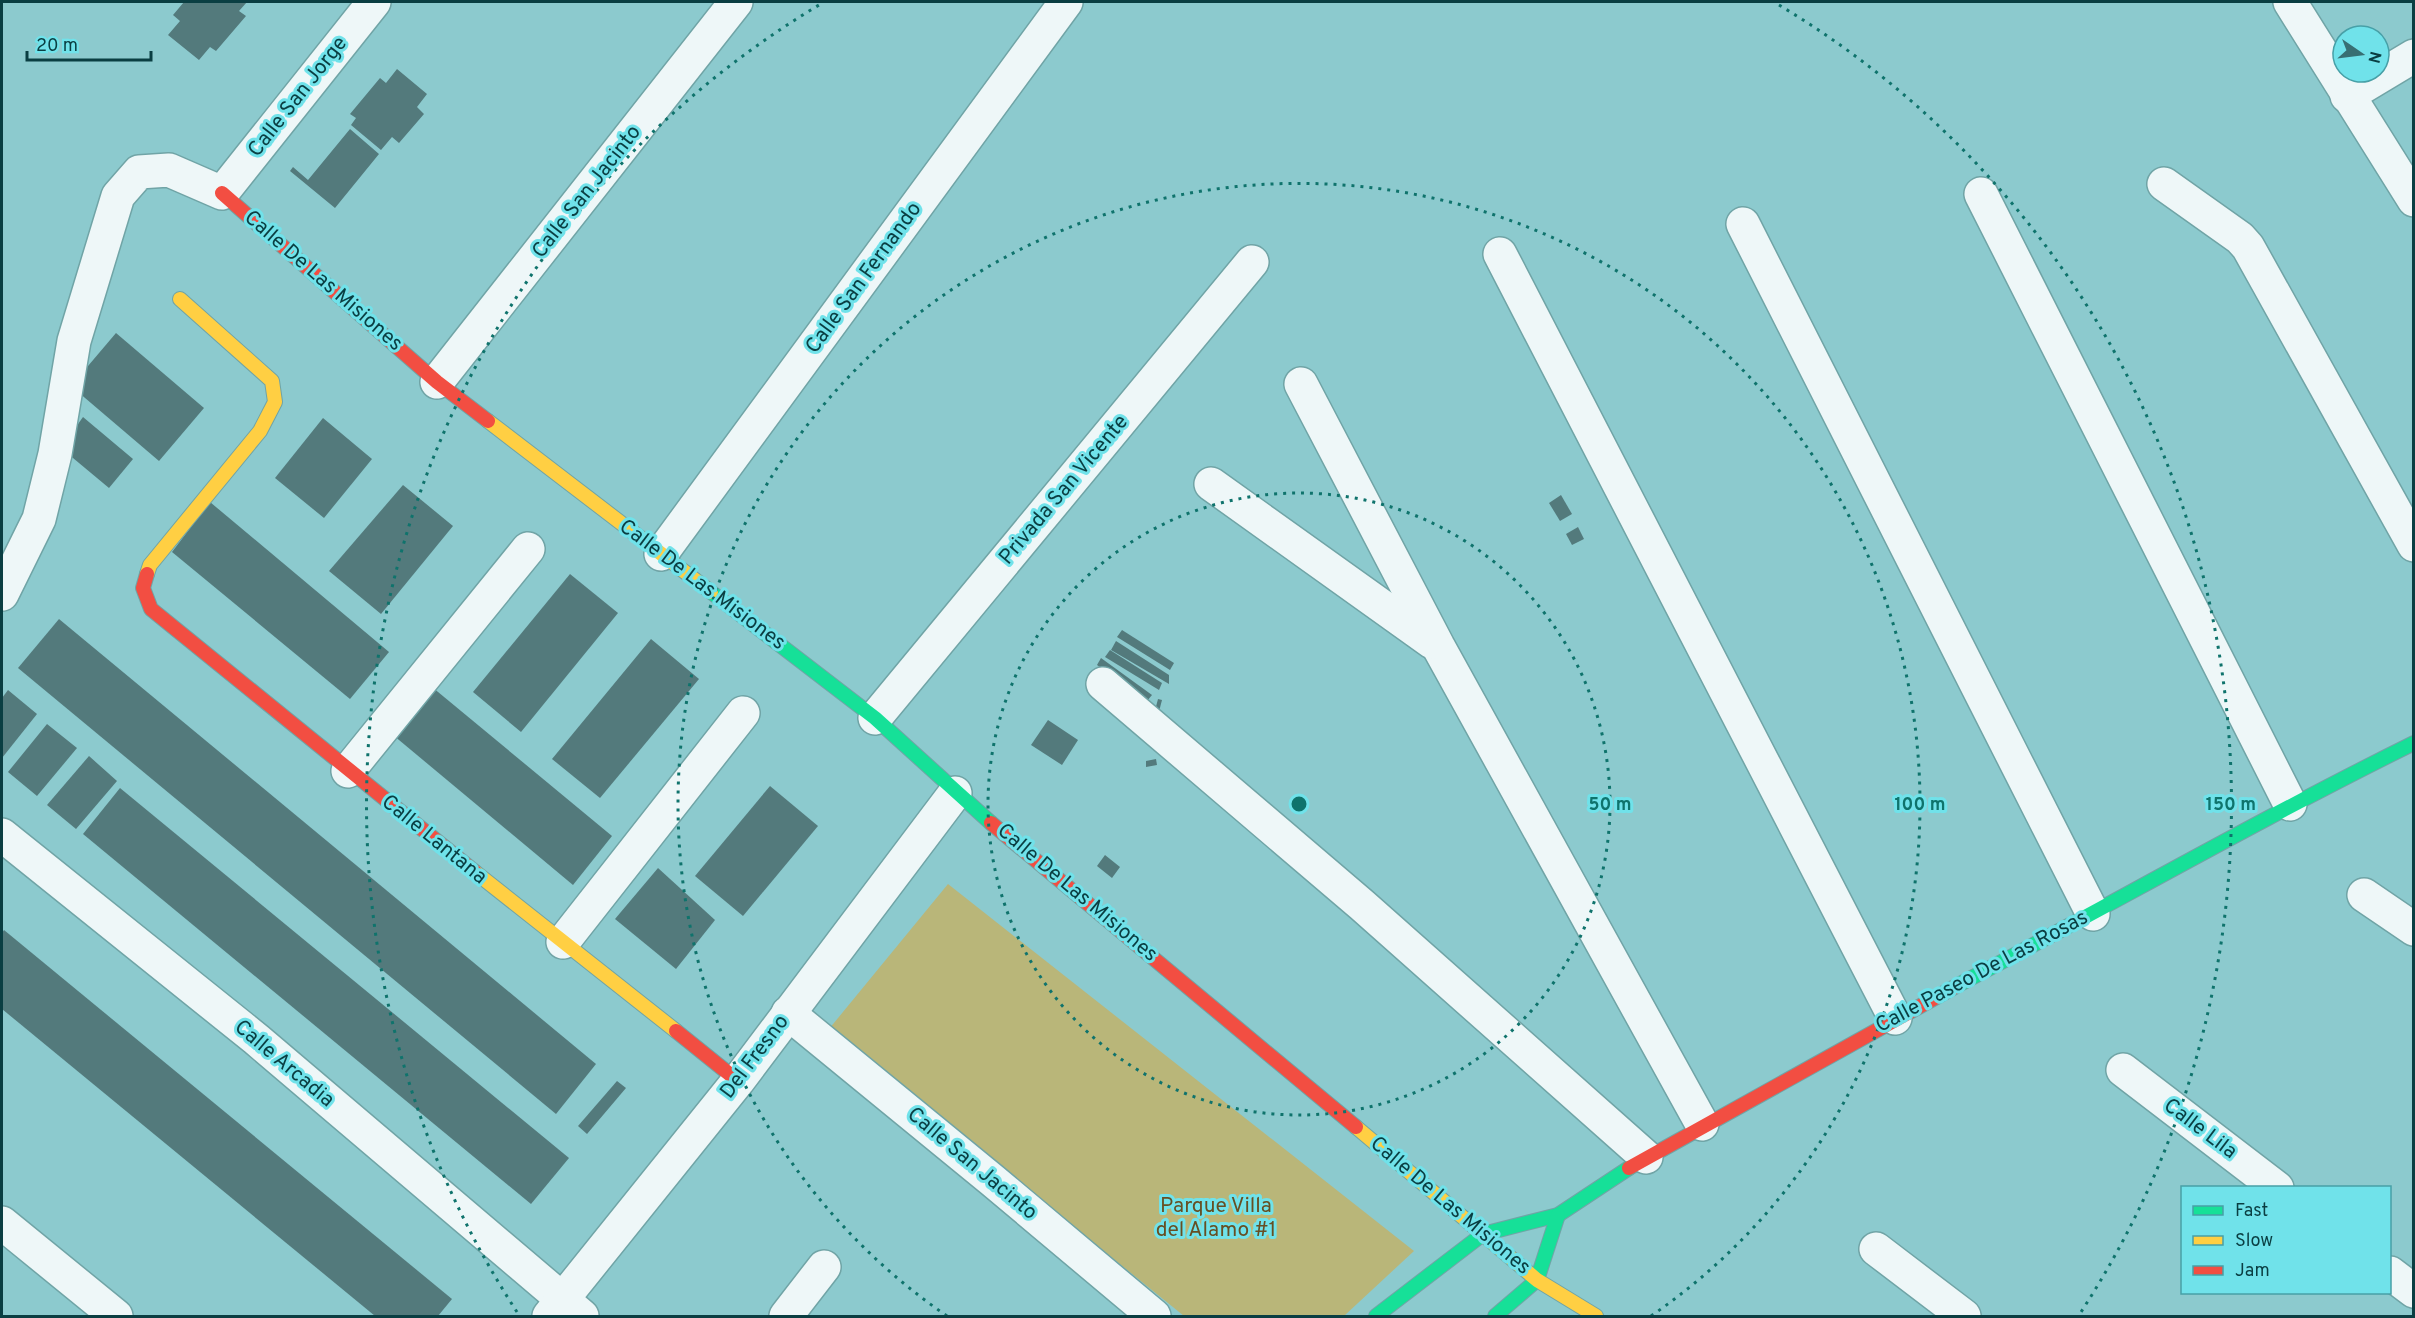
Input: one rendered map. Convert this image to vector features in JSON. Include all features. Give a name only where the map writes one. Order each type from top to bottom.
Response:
[{"type":"street","name":"Calle San Jorge","points":[[222,192],[374,2]]},
{"type":"street","name":"Calle San Jacinto","points":[[437,382],[736,2]]},
{"type":"street","name":"Calle San Fernando","points":[[661,554],[1066,2]]},
{"type":"street","points":[[2290,2],[2414,200]]},
{"type":"street","points":[[2347,96],[2414,56]]},
{"type":"street","name":"Calle De Las Misiones","points":[[2,594],[39,519],[55,454],[75,340],[118,196],[139,172],[170,170],[222,192],[437,382],[875,718],[956,792],[1537,1280],[1596,1317]]},
{"type":"street","points":[[2164,184],[2240,238],[2248,247],[2414,545]]},
{"type":"street","points":[[1981,194],[2290,804]]},
{"type":"street","points":[[1743,224],[2093,914]]},
{"type":"street","points":[[1500,254],[1895,1018]]},
{"type":"street","name":"Privada San Vicente","points":[[875,718],[1252,262]]},
{"type":"street","name":"Calle Lantana","points":[[180,299],[272,381],[277,394],[275,409],[150,565],[143,588],[151,609],[348,771],[738,1081]]},
{"type":"street","points":[[1301,384],[1438,646],[1702,1124]]},
{"type":"street","points":[[1211,484],[1438,646]]},
{"type":"street","points":[[348,771],[528,549]]},
{"type":"street","points":[[1103,684],[1362,905],[1646,1157]]},
{"type":"street","points":[[563,942],[742,713]]},
{"type":"street","name":"Calle Paseo De Las Rosas","points":[[1376,1317],[1483,1234],[1558,1215],[1646,1157],[1702,1124],[1895,1018],[2093,914],[2290,804],[2414,743]]},
{"type":"street","name":"Del Fresno","points":[[564,1311],[956,792]]},
{"type":"street","name":"Calle Arcadia","points":[[2,836],[256,1040],[564,1311]]},
{"type":"street","points":[[2364,895],[2414,929]]},
{"type":"street","name":"Calle San Jacinto","points":[[788,1013],[992,1180],[1154,1317]]},
{"type":"street","name":"Calle Lila","points":[[2123,1070],[2274,1186]]},
{"type":"street","points":[[1496,1317],[1537,1280],[1558,1215]]},
{"type":"street","points":[[2,1223],[116,1317]]},
{"type":"street","points":[[1876,1250],[1964,1317]]},
{"type":"street","points":[[786,1317],[824,1267]]},
{"type":"street","points":[[2391,1274],[2414,1291]]},
{"type":"green space","name":"Parque Villa del Alamo #1","points":[[948,884],[1414,1251],[1344,1316],[1184,1316],[829,1029]]},
{"type":"building","points":[[184,2],[247,2],[239,11],[246,16],[216,51],[210,47],[199,60],[168,35],[180,21],[173,15]]},
{"type":"building","points":[[397,69],[427,94],[417,107],[424,114],[399,143],[392,137],[381,150],[351,125],[356,118],[350,114],[380,78],[386,83]]},
{"type":"building","points":[[350,129],[379,154],[335,208],[290,171],[293,167],[308,180]]},
{"type":"building","points":[[116,333],[204,408],[159,461],[71,386]]},
{"type":"building","points":[[83,417],[133,459],[109,488],[61,448]]},
{"type":"building","points":[[323,418],[372,459],[324,518],[275,478]]},
{"type":"building","points":[[403,485],[453,526],[381,614],[329,571]]},
{"type":"building","points":[[1561,495],[1572,514],[1560,521],[1549,503]]},
{"type":"building","points":[[210,502],[389,652],[350,699],[172,552]]},
{"type":"building","points":[[1578,527],[1584,539],[1572,545],[1566,534]]},
{"type":"building","points":[[570,574],[618,613],[521,732],[473,692]]},
{"type":"building","points":[[59,619],[596,1064],[556,1114],[18,668]]},
{"type":"building","points":[[1122,630],[1174,663],[1170,670],[1117,637]]},
{"type":"building","points":[[651,639],[699,679],[600,798],[552,759]]},
{"type":"building","points":[[1116,641],[1169,675],[1169,684],[1111,650]]},
{"type":"building","points":[[1110,650],[1162,683],[1159,690],[1105,657]]},
{"type":"building","points":[[1101,658],[1152,695],[1147,701],[1097,665]]},
{"type":"building","points":[[432,687],[612,836],[573,885],[393,735]]},
{"type":"building","points":[[8,690],[37,714],[2,758],[2,698]]},
{"type":"building","points":[[1158,699],[1162,700],[1152,738],[1148,737]]},
{"type":"building","points":[[1048,720],[1078,740],[1062,765],[1031,745]]},
{"type":"building","points":[[47,724],[77,748],[37,796],[8,772]]},
{"type":"building","points":[[89,756],[117,781],[76,829],[47,805]]},
{"type":"building","points":[[1156,759],[1157,765],[1146,767],[1146,761]]},
{"type":"building","points":[[770,786],[818,826],[743,916],[695,876]]},
{"type":"building","points":[[120,788],[569,1158],[531,1204],[83,834]]},
{"type":"building","points":[[1105,855],[1120,867],[1112,878],[1097,866]]},
{"type":"building","points":[[658,868],[715,920],[676,969],[615,919]]},
{"type":"building","points":[[4,930],[452,1299],[438,1316],[375,1316],[2,1009],[2,933]]},
{"type":"building","points":[[617,1081],[626,1088],[587,1134],[578,1126]]},
{"type":"traffic: fast","points":[[711,592],[875,718],[991,823]]},
{"type":"traffic: fast","points":[[1960,984],[2414,743]]},
{"type":"traffic: fast","points":[[1376,1316],[1483,1234],[1558,1215],[1629,1168]]},
{"type":"traffic: fast","points":[[1495,1316],[1537,1280],[1558,1215]]},
{"type":"traffic: slow","points":[[147,574],[150,565],[260,431],[275,402],[272,381],[180,299]]},
{"type":"traffic: slow","points":[[488,421],[711,592]]},
{"type":"traffic: slow","points":[[475,872],[676,1031]]},
{"type":"traffic: slow","points":[[1356,1127],[1537,1280],[1596,1316]]},
{"type":"traffic: jam","points":[[222,193],[437,382],[488,421]]},
{"type":"traffic: jam","points":[[147,574],[143,588],[151,609],[475,872]]},
{"type":"traffic: jam","points":[[991,823],[1356,1127]]},
{"type":"traffic: jam","points":[[1629,1168],[1960,984]]},
{"type":"traffic: jam","points":[[676,1031],[738,1081]]}]
